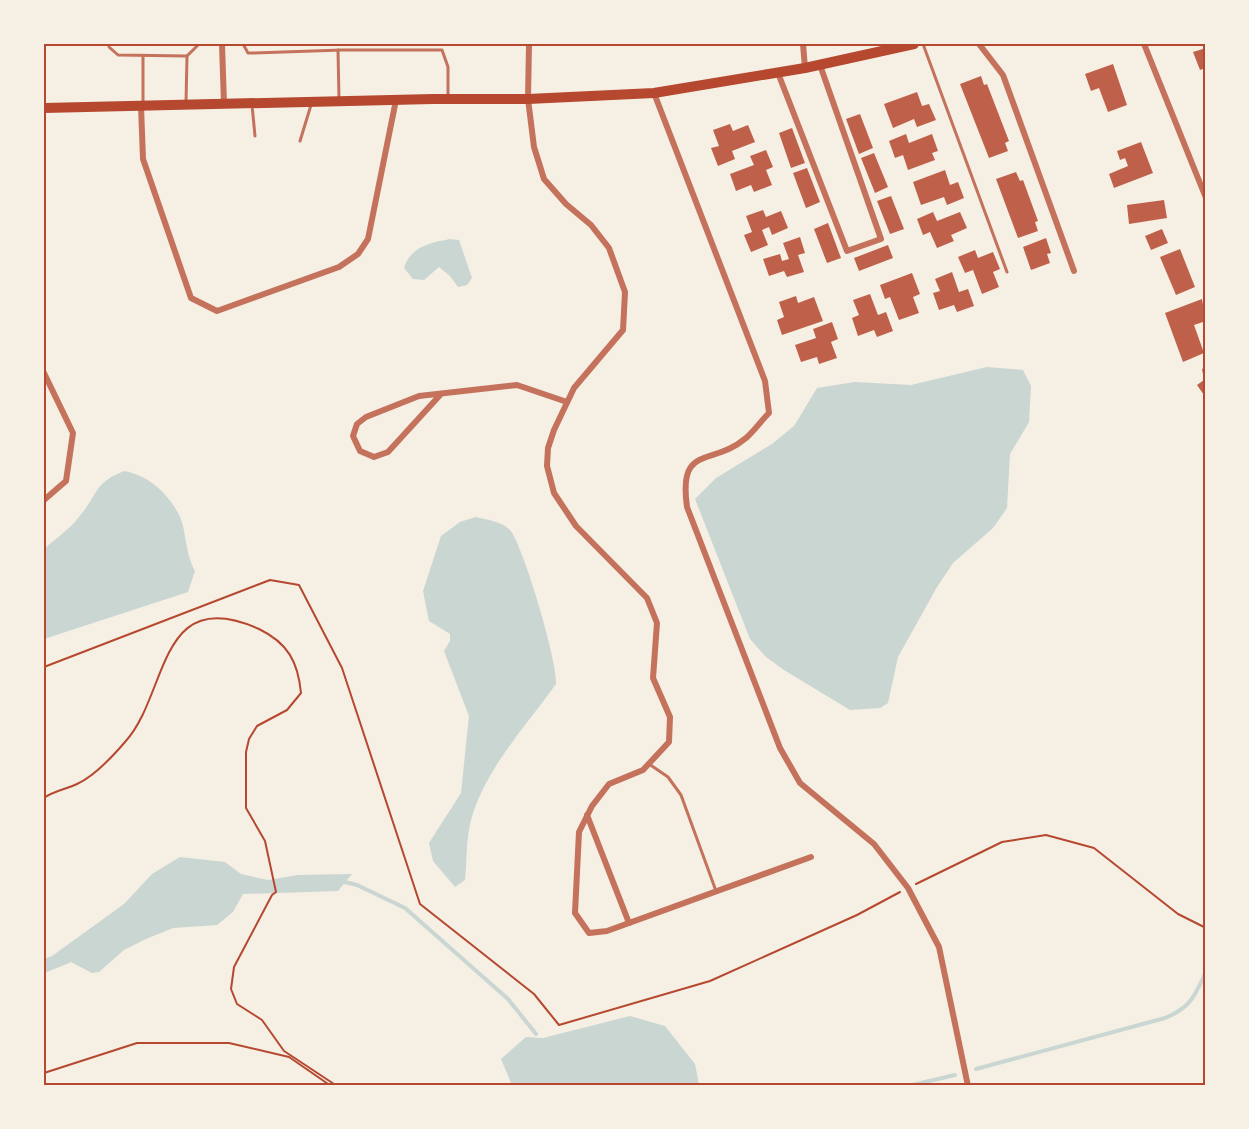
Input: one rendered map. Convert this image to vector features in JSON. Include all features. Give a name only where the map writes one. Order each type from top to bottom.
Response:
[{"type":"main road","points":[[44,108],[528,99],[654,93],[806,68],[914,44]]},
{"type":"street","points":[[222,44],[224,104]]},
{"type":"street","points":[[529,44],[528,99],[534,147],[544,179],[566,204],[591,225],[609,248],[625,292],[623,330],[574,388],[548,448],[547,466],[554,493],[576,526],[647,598],[657,623],[653,678],[670,717],[669,742],[643,770],[609,784],[587,815],[579,832],[575,913],[589,933],[607,931],[811,857]]},
{"type":"street","points":[[803,44],[806,68]]},
{"type":"street","points":[[979,44],[1003,75],[1074,271]]},
{"type":"street","points":[[1144,44],[1206,198]]},
{"type":"street","points":[[778,73],[847,251],[881,239],[820,65]]},
{"type":"street","points":[[654,93],[765,381],[769,413],[745,439],[693,463],[684,482],[687,507],[780,748],[800,783],[874,844],[908,888],[939,947],[968,1086]]},
{"type":"street","points":[[142,106],[143,159],[191,298],[217,312],[339,267],[358,254],[368,239],[396,100]]},
{"type":"street","points":[[44,373],[73,433],[66,481],[44,500]]},
{"type":"street","points":[[441,394],[388,452],[374,457],[360,451],[353,436],[357,424],[366,417],[419,396],[517,385],[567,402]]},
{"type":"street","points":[[587,815],[629,923]]},
{"type":"lane","points":[[186,105],[187,56],[199,44]]},
{"type":"lane","points":[[243,44],[248,53],[442,50],[448,67],[448,99]]},
{"type":"lane","points":[[923,44],[1007,272]]},
{"type":"lane","points":[[109,47],[118,55],[187,56]]},
{"type":"lane","points":[[338,50],[339,102]]},
{"type":"lane","points":[[142,106],[143,56]]},
{"type":"lane","points":[[300,141],[311,102]]},
{"type":"lane","points":[[252,104],[255,136]]},
{"type":"lane","points":[[649,764],[668,777],[681,795],[716,891]]},
{"type":"path","points":[[44,798],[80,784],[126,741],[140,724],[162,663],[173,642],[196,623],[211,618],[248,624],[274,636],[290,651],[299,675],[302,693],[287,710],[257,726],[249,739],[246,752],[246,808],[265,841],[276,892],[234,967],[231,989],[237,1004],[262,1020],[284,1051],[337,1086]]},
{"type":"path","points":[[44,1073],[137,1043],[229,1043],[289,1057],[331,1086]]},
{"type":"shaded area","points":[[450,239],[459,240],[472,278],[467,285],[458,287],[439,267],[424,280],[413,279],[404,268],[411,255],[429,244]]},
{"type":"shaded area","points":[[987,367],[1023,370],[1031,386],[1029,422],[1010,454],[1007,508],[993,528],[953,563],[937,587],[898,657],[888,703],[880,708],[850,710],[784,670],[766,657],[750,639],[695,499],[716,478],[772,444],[794,426],[817,388],[855,382],[911,385]]},
{"type":"shaded area","points":[[124,471],[141,476],[156,486],[178,513],[195,571],[188,592],[44,639],[44,549],[67,530],[106,480]]},
{"type":"shaded area","points":[[476,517],[502,525],[510,530],[516,540],[546,630],[556,684],[496,766],[477,801],[469,827],[465,880],[455,887],[433,861],[429,843],[461,793],[469,716],[444,651],[450,641],[450,634],[429,621],[423,591],[441,536],[460,522]]},
{"type":"shaded area","points":[[180,857],[225,862],[241,874],[268,880],[298,875],[352,874],[338,891],[243,894],[233,912],[217,925],[173,928],[124,950],[99,972],[92,973],[69,961],[44,971],[44,959],[52,956],[124,904],[152,874]]},
{"type":"shaded area","points":[[630,1016],[665,1026],[695,1064],[699,1085],[512,1085],[501,1059],[526,1037],[543,1038]]},
{"type":"building","points":[[1206,48],[1206,68],[1200,70],[1193,52]]},
{"type":"building","points":[[1113,64],[1127,105],[1108,112],[1099,88],[1091,91],[1085,74]]},
{"type":"building","points":[[981,76],[984,85],[987,84],[1009,141],[1005,143],[1008,151],[989,158],[960,84]]},
{"type":"building","points":[[917,92],[922,106],[929,104],[936,120],[917,127],[914,119],[893,128],[884,104]]},
{"type":"building","points":[[860,114],[873,148],[859,154],[846,119]]},
{"type":"building","points":[[730,124],[733,131],[748,125],[755,142],[732,151],[735,159],[718,166],[711,148],[719,146],[713,130]]},
{"type":"building","points":[[792,128],[805,163],[791,168],[779,133]]},
{"type":"building","points":[[906,134],[909,143],[932,134],[938,151],[932,153],[935,160],[908,170],[903,155],[895,158],[889,141]]},
{"type":"building","points":[[1141,142],[1153,173],[1114,188],[1109,174],[1128,166],[1125,158],[1120,160],[1117,151]]},
{"type":"building","points":[[766,150],[773,167],[766,170],[772,185],[754,192],[751,185],[736,191],[730,174],[754,165],[750,156]]},
{"type":"building","points":[[874,153],[888,187],[875,193],[861,158]]},
{"type":"building","points":[[807,168],[820,202],[806,208],[793,173]]},
{"type":"building","points":[[945,170],[950,185],[958,182],[964,198],[947,205],[944,197],[921,205],[913,182]]},
{"type":"building","points":[[1016,172],[1020,181],[1023,180],[1038,221],[1035,222],[1038,231],[1018,238],[996,179]]},
{"type":"building","points":[[891,196],[904,229],[890,234],[877,201]]},
{"type":"building","points":[[1164,200],[1167,218],[1129,224],[1127,205]]},
{"type":"building","points":[[763,210],[766,217],[781,211],[788,228],[772,235],[769,227],[762,230],[768,245],[751,252],[744,235],[752,232],[746,216]]},
{"type":"building","points":[[933,212],[937,221],[960,212],[967,228],[951,235],[954,241],[937,248],[930,232],[923,235],[917,219]]},
{"type":"building","points":[[828,223],[841,258],[827,263],[814,229]]},
{"type":"building","points":[[1162,229],[1168,243],[1151,250],[1145,236]]},
{"type":"building","points":[[800,237],[805,253],[798,255],[804,272],[787,277],[784,271],[769,276],[763,259],[780,254],[782,261],[789,259],[783,243]]},
{"type":"building","points":[[1046,238],[1051,253],[1047,254],[1050,263],[1031,270],[1023,247]]},
{"type":"building","points":[[888,245],[893,258],[859,271],[854,258]]},
{"type":"building","points":[[1180,249],[1195,287],[1176,295],[1160,257]]},
{"type":"building","points":[[975,250],[978,258],[993,252],[1000,269],[993,272],[999,287],[982,294],[973,270],[965,273],[958,257]]},
{"type":"building","points":[[952,272],[959,292],[968,289],[974,306],[957,312],[954,305],[939,310],[933,293],[940,291],[935,279]]},
{"type":"building","points":[[912,273],[920,294],[913,297],[919,313],[899,320],[890,297],[885,299],[880,285]]},
{"type":"building","points":[[870,294],[878,315],[886,312],[893,331],[877,337],[874,330],[858,336],[852,318],[859,315],[853,300]]},
{"type":"building","points":[[796,296],[798,303],[814,297],[823,321],[782,335],[777,320],[784,317],[779,302]]},
{"type":"building","points":[[1202,299],[1206,321],[1194,325],[1204,353],[1183,362],[1165,313]]},
{"type":"building","points":[[832,322],[838,339],[831,342],[837,358],[819,364],[817,357],[801,362],[795,345],[816,338],[813,329]]},
{"type":"building","points":[[1206,367],[1206,398],[1197,385],[1204,380],[1202,369]]},
{"type":"waterway","points":[[341,881],[357,885],[405,908],[508,999],[536,1034]]},
{"type":"waterway","points":[[44,971],[69,961]]},
{"type":"waterway","points":[[976,1069],[1165,1018],[1181,1010],[1191,1000],[1206,972]]},
{"type":"waterway","points":[[908,1086],[955,1075]]}]
